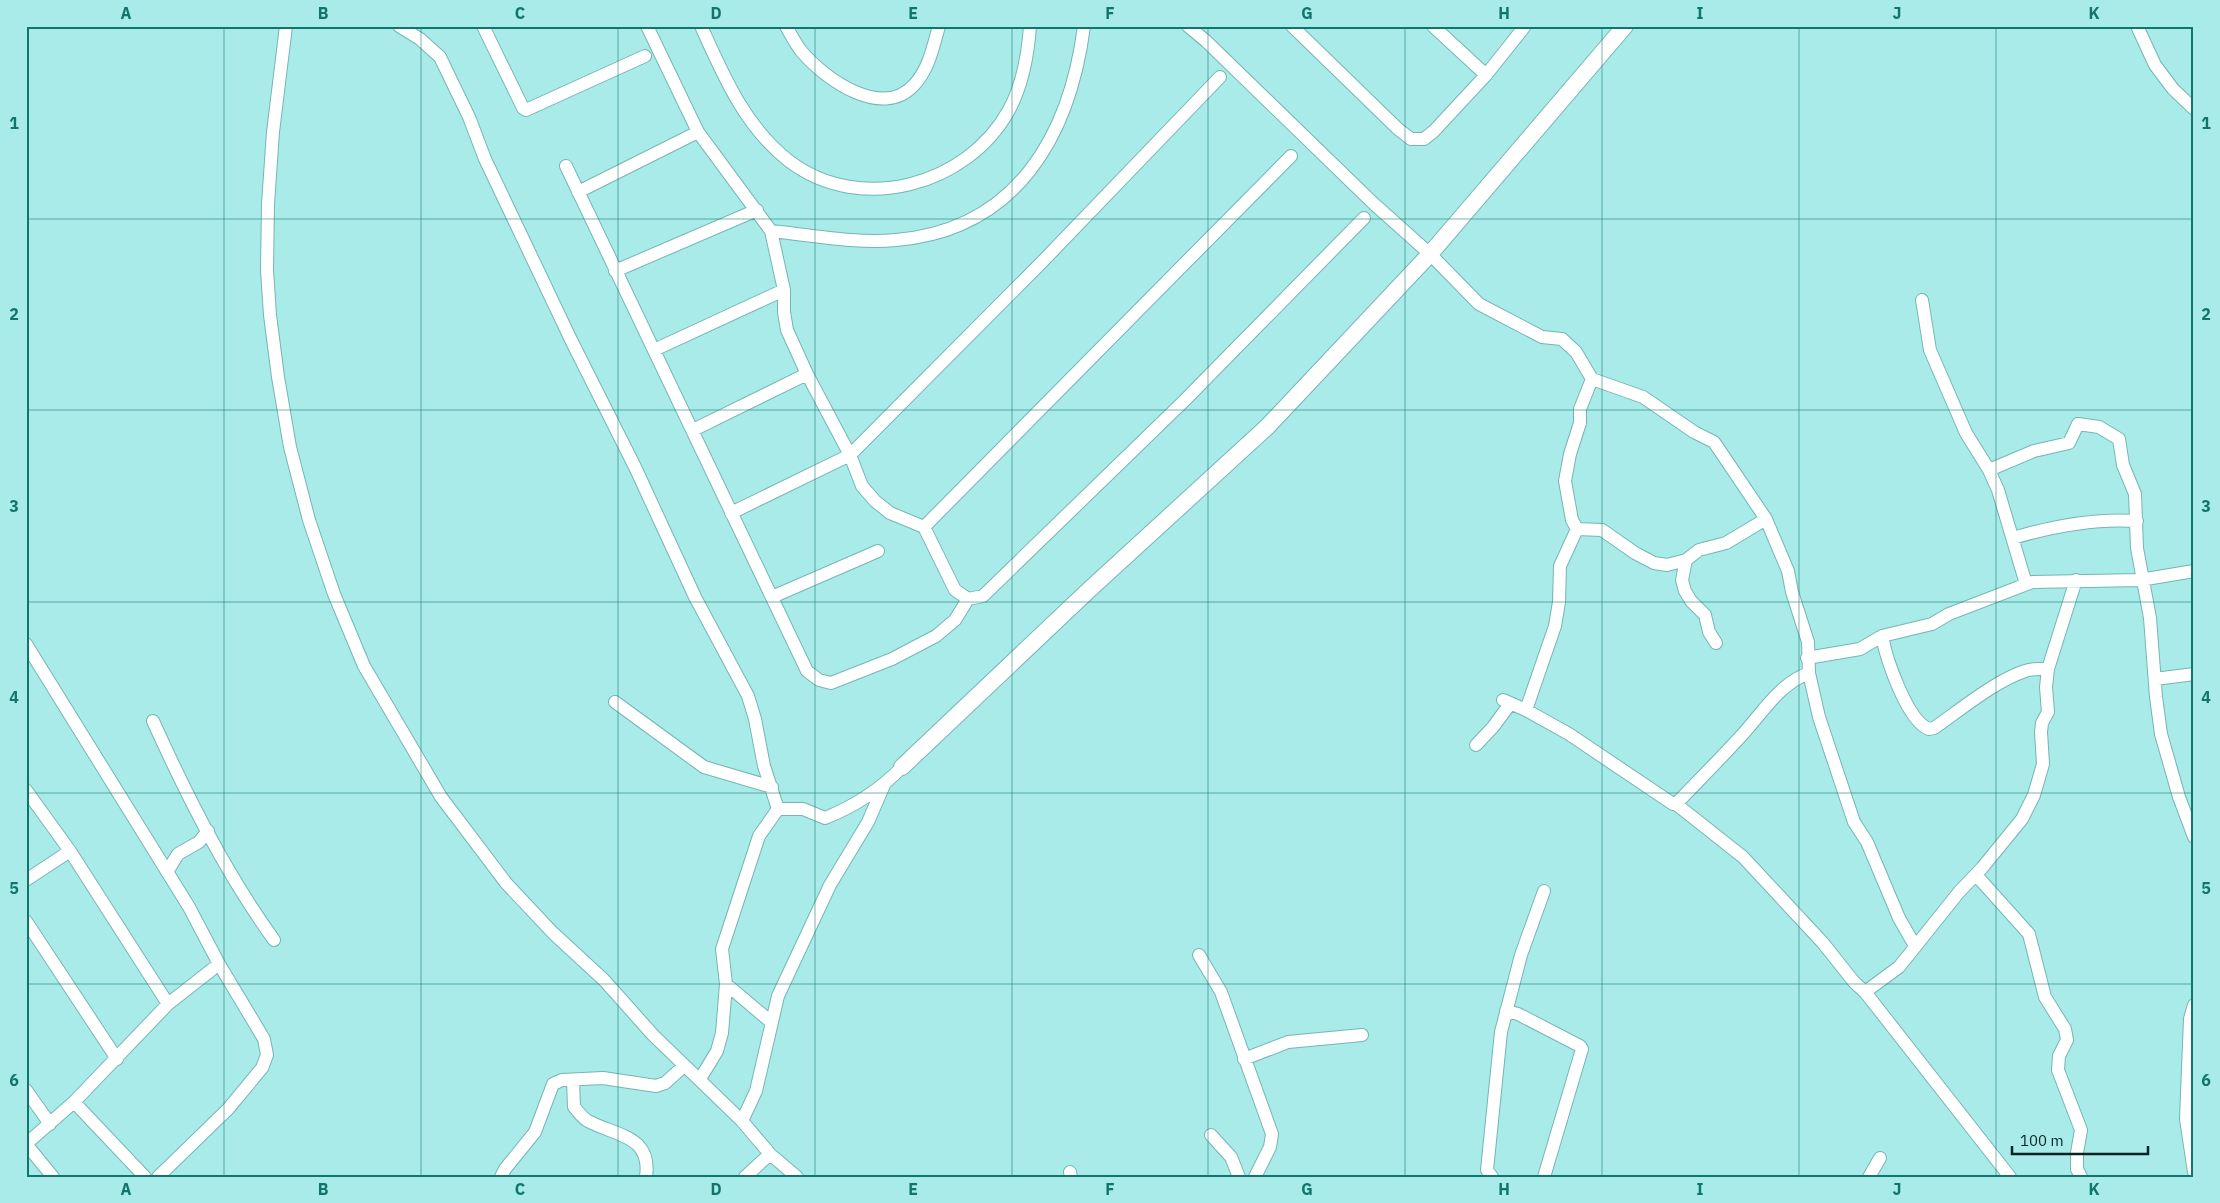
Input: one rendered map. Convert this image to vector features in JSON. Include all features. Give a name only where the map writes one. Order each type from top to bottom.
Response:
[{"type":"main road","points":[[902,767],[1267,427],[1430,254],[1625,26]]},
{"type":"street","points":[[286,26],[273,132],[269,195],[267,270],[270,314],[290,447],[309,520],[334,594],[364,666],[441,797],[474,844],[506,883],[553,933],[604,980],[650,1032],[742,1121],[770,1154],[797,1177]]},
{"type":"street","points":[[399,26],[420,39],[440,57],[469,117],[485,159],[572,342],[635,467],[695,597],[748,696],[755,719],[764,766],[778,809]]},
{"type":"street","points":[[646,26],[698,132],[771,230],[784,290],[784,312],[787,330],[807,374],[850,454],[862,486],[875,501],[890,513],[924,527],[955,590],[968,599],[983,596],[1184,400],[1364,218]]},
{"type":"street","points":[[701,26],[725,78],[743,110],[766,140],[789,161],[804,170],[837,183],[866,189],[912,186],[953,167],[987,141],[1009,110],[1017,92],[1023,73],[1030,26]]},
{"type":"street","points":[[786,26],[801,51],[823,73],[839,85],[864,95],[884,98],[904,93],[914,86],[928,63],[939,26]]},
{"type":"street","points":[[771,230],[848,239],[896,240],[947,229],[971,219],[994,206],[1022,181],[1036,164],[1063,116],[1080,61],[1084,26]]},
{"type":"street","points":[[1188,26],[1206,41],[1373,203],[1430,254],[1479,304],[1542,337],[1562,339],[1570,345],[1592,379],[1643,397],[1694,432],[1714,442],[1766,519],[1770,533],[1784,560],[1808,642],[1807,658],[1809,673],[1819,718],[1854,822],[1867,842],[1899,918],[1915,946]]},
{"type":"street","points":[[1292,26],[1398,129],[1411,139],[1424,139],[1434,131],[1486,75],[1525,26]]},
{"type":"street","points":[[1433,26],[1486,75]]},
{"type":"street","points":[[2137,26],[2155,65],[2173,89],[2194,109]]},
{"type":"street","points":[[487,28],[523,108],[526,110],[645,56]]},
{"type":"street","points":[[731,513],[850,454],[1036,268],[1220,77]]},
{"type":"street","points":[[578,192],[698,132]]},
{"type":"street","points":[[924,527],[1291,156]]},
{"type":"street","points":[[566,166],[807,672],[819,680],[832,683],[892,658],[936,636],[955,620],[968,599]]},
{"type":"street","points":[[615,271],[757,210]]},
{"type":"street","points":[[654,350],[784,290]]},
{"type":"street","points":[[1922,300],[1930,350],[1966,433],[1989,470],[1998,490],[2026,584]]},
{"type":"street","points":[[693,430],[807,374]]},
{"type":"street","points":[[1577,529],[1572,520],[1565,481],[1570,454],[1580,423],[1580,409],[1592,379]]},
{"type":"street","points":[[1989,470],[2034,450],[2068,443],[2078,424],[2099,427],[2119,439],[2122,465],[2135,494],[2137,548],[2150,618],[2155,679],[2164,749],[2194,838]]},
{"type":"street","points":[[1577,529],[1602,530],[1635,553],[1654,562],[1668,565],[1686,560],[1699,550],[1726,543],[1766,519]]},
{"type":"street","points":[[2013,538],[2044,529],[2076,524],[2112,520],[2137,521]]},
{"type":"street","points":[[1526,710],[1555,626],[1559,602],[1560,566],[1577,529]]},
{"type":"street","points":[[772,597],[878,551]]},
{"type":"street","points":[[1686,560],[1682,580],[1685,591],[1691,601],[1705,615],[1709,632],[1716,644]]},
{"type":"street","points":[[1807,658],[1852,652],[1882,636],[1932,624],[1949,614],[2038,581],[2144,579],[2194,571]]},
{"type":"street","points":[[1865,992],[1899,967],[1959,892],[1976,875],[2022,819],[2039,781],[2043,764],[2041,732],[2042,723],[2048,712],[2046,687],[2048,669],[2076,580]]},
{"type":"street","points":[[1882,636],[1885,655],[1898,686],[1920,724],[1929,729],[1934,728],[1982,694],[2018,674],[2034,669],[2048,669]]},
{"type":"street","points":[[26,644],[168,872],[219,964],[264,1038],[267,1055],[262,1068],[228,1109],[158,1177]]},
{"type":"street","points":[[1676,804],[1755,721],[1772,698],[1797,678],[1809,673]]},
{"type":"street","points":[[2155,679],[2194,674]]},
{"type":"street","points":[[615,702],[704,767],[772,787]]},
{"type":"street","points":[[1476,745],[1493,727],[1506,702],[1526,710],[1569,734],[1665,799],[1676,804],[1743,857],[1865,992],[2010,1177]]},
{"type":"street","points":[[153,721],[184,788],[250,908],[274,940]]},
{"type":"street","points":[[778,809],[803,809],[825,818],[848,808],[884,786],[902,767]]},
{"type":"street","points":[[742,1121],[756,1091],[778,996],[830,885],[868,822],[884,786]]},
{"type":"street","points":[[26,790],[70,851],[168,1004]]},
{"type":"street","points":[[700,1079],[717,1051],[722,1034],[726,984],[722,949],[759,836],[778,809]]},
{"type":"street","points":[[168,872],[178,854],[199,842],[208,831]]},
{"type":"street","points":[[26,880],[70,851]]},
{"type":"street","points":[[1976,875],[2030,934],[2045,997],[2065,1029],[2067,1040],[2059,1056],[2058,1070],[2081,1130],[2077,1161],[2077,1169],[2081,1177]]},
{"type":"street","points":[[1492,1177],[1487,1170],[1501,1032],[1521,955],[1544,891]]},
{"type":"street","points":[[26,921],[117,1059]]},
{"type":"street","points":[[1199,955],[1221,992],[1272,1134],[1270,1147],[1255,1177]]},
{"type":"street","points":[[53,1177],[26,1144],[74,1102],[168,1004],[219,964]]},
{"type":"street","points":[[726,984],[771,1022]]},
{"type":"street","points":[[2194,1005],[2190,1019],[2186,1119],[2194,1172]]},
{"type":"street","points":[[1506,1011],[1518,1014],[1580,1046],[1582,1049],[1544,1177]]},
{"type":"street","points":[[1244,1059],[1288,1042],[1362,1035]]},
{"type":"street","points":[[502,1177],[505,1169],[535,1132],[553,1084],[562,1080],[603,1078],[656,1086],[665,1083],[684,1066]]},
{"type":"street","points":[[573,1080],[574,1107],[586,1120],[635,1141],[644,1151],[647,1158],[646,1177]]},
{"type":"street","points":[[26,1090],[50,1124]]},
{"type":"street","points":[[74,1102],[145,1177]]},
{"type":"street","points":[[1211,1135],[1231,1157],[1239,1177]]},
{"type":"street","points":[[745,1177],[770,1154]]},
{"type":"street","points":[[1869,1177],[1880,1158]]}]
